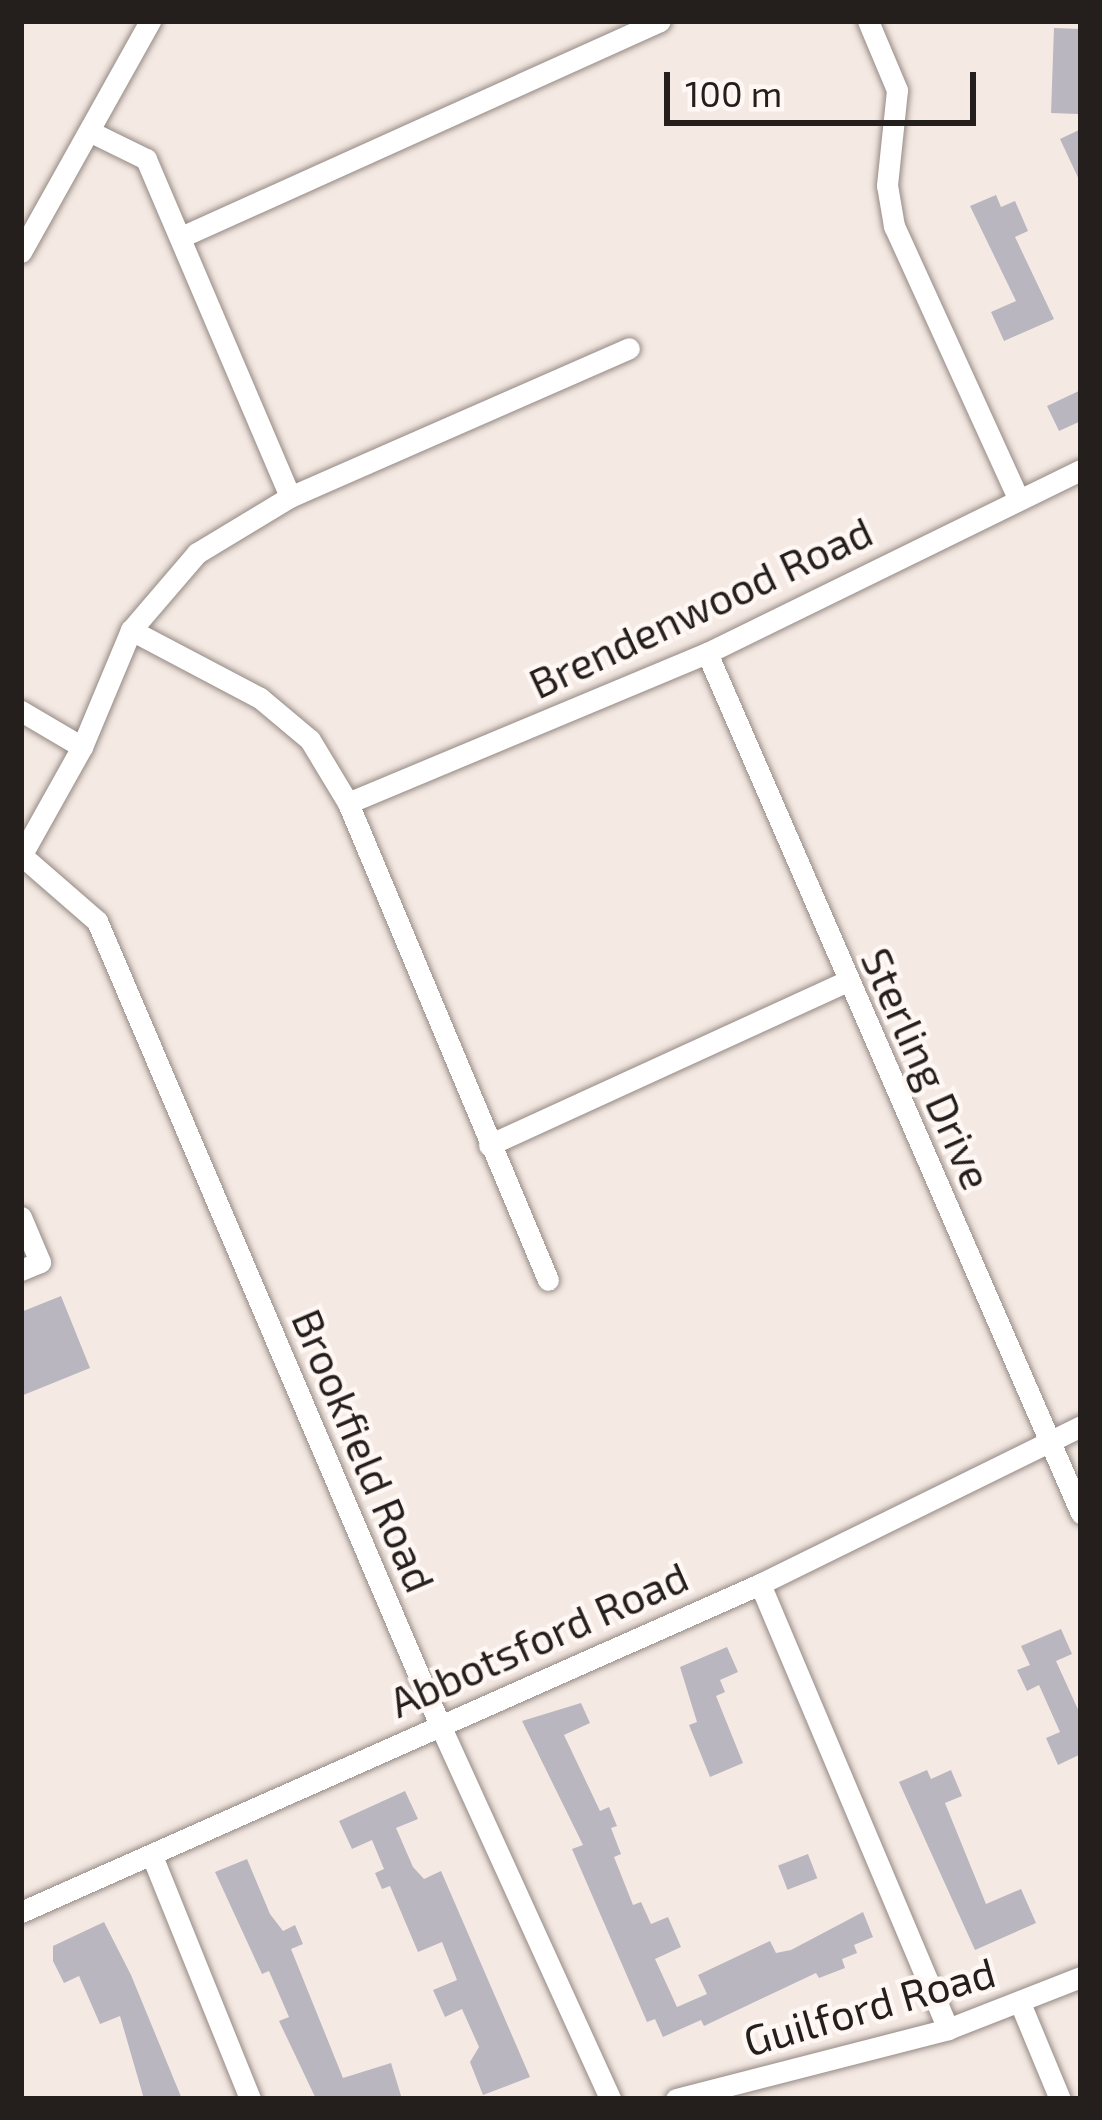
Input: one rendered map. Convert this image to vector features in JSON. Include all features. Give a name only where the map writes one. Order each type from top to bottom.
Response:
[{"type":"street","points":[[21,251],[93,134],[150,21]]},
{"type":"street","points":[[868,21],[897,90],[886,185],[894,226],[1018,498]]},
{"type":"street","points":[[181,237],[660,22]]},
{"type":"street","points":[[93,134],[146,159],[290,497]]},
{"type":"street","points":[[21,855],[82,747],[131,630],[197,553],[290,497],[629,348]]},
{"type":"street","name":"Brendenwood Road","points":[[348,803],[707,653],[1081,470]]},
{"type":"street","points":[[131,630],[260,698],[310,740],[348,803],[548,1280]]},
{"type":"street","name":"Sterling Drive","points":[[707,653],[1081,1514]]},
{"type":"street","points":[[21,711],[82,747]]},
{"type":"street","name":"Brookfield Road","points":[[21,855],[97,921],[439,1723],[610,2099]]},
{"type":"street","points":[[489,1145],[847,981]]},
{"type":"street","points":[[21,1217],[40,1262],[21,1270]]},
{"type":"street","name":"Abbotsford Road","points":[[21,1912],[760,1584],[1081,1426]]},
{"type":"street","points":[[760,1584],[948,2029]]},
{"type":"street","points":[[152,1856],[250,2099]]},
{"type":"street","name":"Guilford Road","points":[[676,2099],[755,2089],[948,2029],[1081,1977]]},
{"type":"street","points":[[1020,2003],[1060,2099]]},
{"type":"building","points":[[1054,28],[1081,29],[1078,114],[1051,113]]},
{"type":"building","points":[[1081,129],[1081,184],[1060,139]]},
{"type":"building","points":[[996,195],[1001,207],[1015,201],[1028,231],[1015,237],[1054,319],[1004,341],[991,312],[1016,301],[970,206]]},
{"type":"building","points":[[1081,390],[1081,421],[1059,431],[1047,406]]},
{"type":"building","points":[[61,1296],[90,1368],[21,1396],[21,1312]]},
{"type":"building","points":[[1061,1629],[1072,1654],[1056,1661],[1081,1716],[1081,1754],[1058,1765],[1046,1738],[1060,1732],[1039,1685],[1027,1691],[1017,1670],[1030,1665],[1021,1646]]},
{"type":"building","points":[[727,1647],[738,1672],[720,1680],[725,1692],[716,1696],[743,1763],[710,1777],[689,1725],[697,1722],[680,1667]]},
{"type":"building","points":[[581,1703],[590,1723],[564,1735],[600,1811],[609,1807],[617,1826],[611,1828],[621,1854],[614,1857],[633,1905],[641,1902],[651,1924],[668,1917],[681,1947],[655,1959],[677,2007],[707,1994],[698,1975],[770,1941],[776,1953],[791,1950],[863,1912],[873,1937],[854,1945],[857,1953],[842,1959],[845,1968],[819,1978],[816,1973],[704,2026],[701,2020],[663,2037],[655,2019],[647,2022],[572,1849],[583,1845],[522,1721]]},
{"type":"building","points":[[927,1770],[931,1779],[951,1770],[962,1796],[945,1803],[986,1904],[1021,1889],[1036,1923],[975,1950],[899,1782]]},
{"type":"building","points":[[405,1791],[418,1819],[396,1828],[413,1867],[424,1879],[441,1871],[530,2077],[483,2095],[470,2062],[479,2047],[462,2009],[445,2017],[433,1990],[457,1980],[442,1942],[418,1952],[390,1886],[382,1889],[375,1873],[384,1869],[372,1840],[352,1849],[339,1821]]},
{"type":"building","points":[[808,1854],[817,1878],[787,1890],[778,1865]]},
{"type":"building","points":[[247,1859],[270,1914],[283,1931],[295,1925],[303,1944],[291,1949],[343,2078],[391,2063],[402,2099],[316,2099],[279,2021],[289,2017],[269,1971],[262,1974],[215,1872]]},
{"type":"building","points":[[104,1922],[182,2099],[144,2099],[120,2016],[100,2024],[79,1976],[64,1983],[53,1961],[53,1946]]}]
